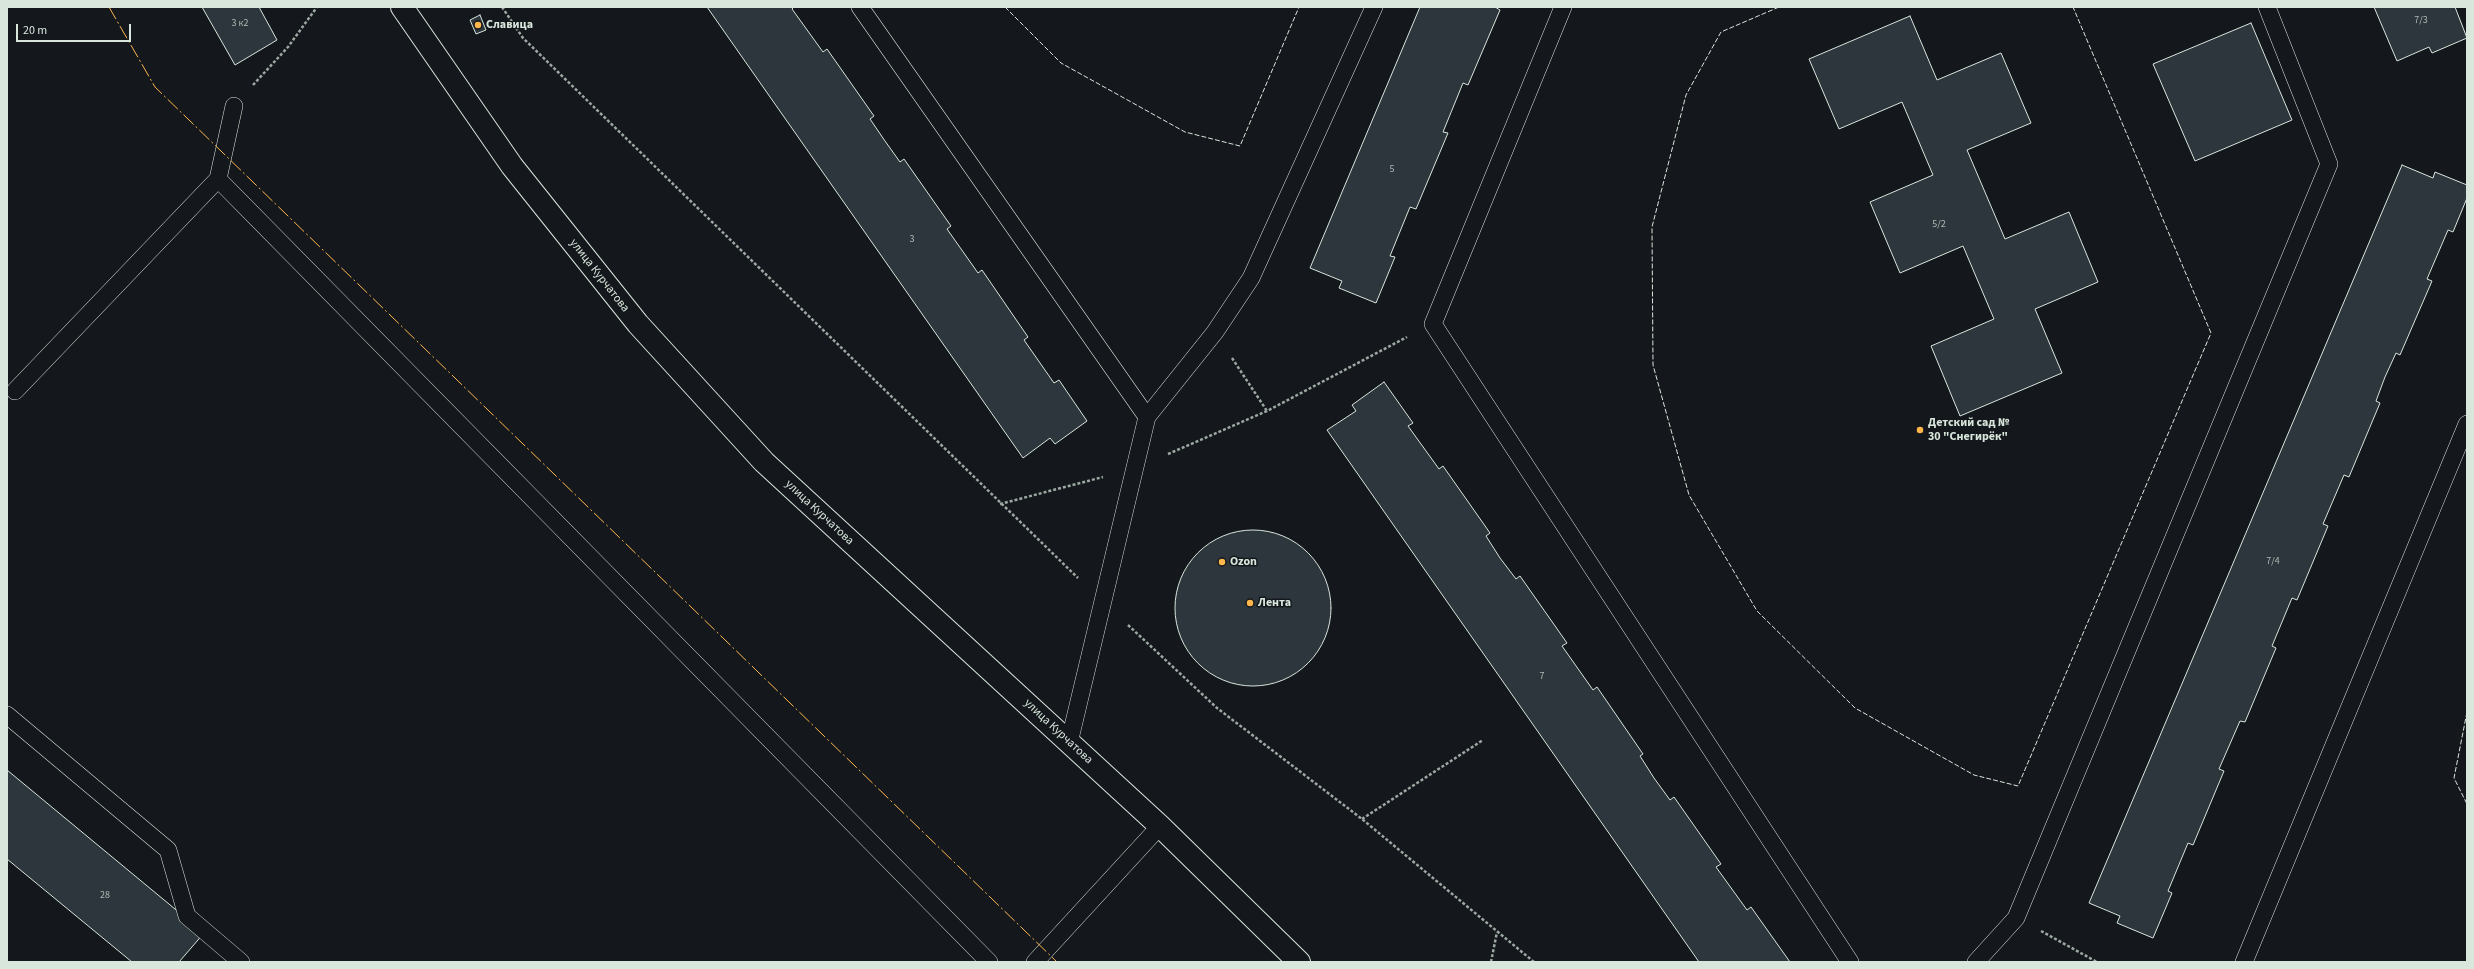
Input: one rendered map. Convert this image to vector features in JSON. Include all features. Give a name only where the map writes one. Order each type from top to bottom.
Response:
[{"type":"main road","name":"улица Курчатова","points":[[402,7],[512,166],[638,324],[764,462],[1160,826],[1299,962]]},
{"type":"lane","points":[[860,7],[1147,417]]},
{"type":"lane","points":[[1069,743],[1147,417],[1216,332],[1251,278],[1374,7]]},
{"type":"lane","points":[[1563,7],[1433,324],[1850,962]]},
{"type":"lane","points":[[1976,962],[2016,918],[2329,164],[2267,7]]},
{"type":"lane","points":[[15,391],[218,179],[234,106]]},
{"type":"lane","points":[[218,179],[990,962]]},
{"type":"lane","points":[[2244,962],[2467,424]]},
{"type":"lane","points":[[7,714],[168,850],[187,916],[242,962]]},
{"type":"lane","points":[[1036,962],[1160,826]]},
{"type":"path","points":[[234,106],[288,46],[317,7]]},
{"type":"path","points":[[502,7],[523,38],[1000,504],[1217,708],[1362,819],[1534,962]]},
{"type":"path","points":[[1000,504],[1135,468],[1267,411],[1407,338],[1409,330]]},
{"type":"path","points":[[1216,332],[1267,411]]},
{"type":"path","points":[[1362,819],[1483,740]]},
{"type":"path","points":[[2016,918],[2097,962]]},
{"type":"path","points":[[1491,962],[1498,932]]},
{"type":"building","points":[[202,7],[259,7],[277,40],[235,65]]},
{"type":"building","points":[[707,7],[794,7],[792,9],[823,52],[827,49],[874,116],[870,119],[900,162],[904,159],[951,226],[947,229],[978,273],[982,270],[1028,337],[1024,340],[1054,383],[1059,380],[1087,421],[1055,444],[1050,438],[1023,458]]},
{"type":"building","points":[[1420,7],[1495,7],[1500,10],[1468,85],[1463,83],[1443,132],[1448,133],[1416,209],[1410,207],[1390,256],[1395,257],[1376,303],[1339,288],[1342,281],[1310,268]]},
{"type":"building","points":[[2374,7],[2455,7],[2467,38],[2432,53],[2429,47],[2397,61]]},
{"type":"building","name":"Славица","points":[[480,15],[486,30],[476,34],[470,20]]},
{"type":"building","points":[[1910,16],[1937,80],[2001,53],[2031,123],[1967,150],[2005,239],[2069,212],[2098,282],[2035,309],[2062,373],[1960,416],[1931,346],[1994,319],[1963,246],[1900,273],[1870,202],[1933,175],[1902,102],[1839,129],[1809,59]]},
{"type":"building","points":[[2251,23],[2292,120],[2195,161],[2153,64]]},
{"type":"building","points":[[2402,165],[2433,178],[2435,172],[2467,185],[2467,198],[2453,232],[2448,230],[2427,279],[2432,281],[2400,355],[2396,353],[2385,377],[2376,401],[2380,403],[2349,477],[2344,475],[2323,524],[2328,526],[2297,600],[2292,598],[2272,646],[2276,648],[2245,722],[2240,721],[2219,769],[2224,771],[2193,845],[2188,843],[2168,891],[2172,893],[2153,938],[2117,923],[2120,916],[2089,903]]},
{"type":"building","points":[[1384,382],[1413,423],[1408,426],[1439,469],[1443,466],[1490,533],[1486,536],[1500,558],[1516,579],[1520,576],[1567,643],[1562,646],[1593,690],[1597,687],[1643,754],[1640,756],[1654,778],[1670,800],[1674,797],[1721,864],[1716,867],[1747,910],[1751,907],[1790,962],[1699,962],[1327,430],[1356,411],[1352,405]]},
{"type":"building","points":[[1245,530],[1261,530],[1276,533],[1290,539],[1308,553],[1322,571],[1328,585],[1331,608],[1328,631],[1322,645],[1308,663],[1290,677],[1276,683],[1261,686],[1245,686],[1230,683],[1216,677],[1198,663],[1188,651],[1178,631],[1175,616],[1175,600],[1178,585],[1184,571],[1198,553],[1210,543],[1230,533]]},
{"type":"building","points":[[7,770],[204,933],[179,962],[132,962],[7,859]]},
{"type":"fence","points":[[1005,7],[1061,63],[1185,132],[1240,146],[1299,7]]},
{"type":"fence","points":[[1779,7],[1721,32],[1686,95],[1652,227],[1653,365],[1689,495],[1757,611],[1855,708],[1974,775],[2018,786],[2211,333],[2073,7]]},
{"type":"fence","points":[[2467,712],[2454,778],[2467,804]]},
{"type":"power","points":[[109,7],[155,87],[1057,962]]},
{"type":"place","name":"Славица","points":[[478,25]]},
{"type":"place","name":"Детский сад № 30 \"Снегирёк\"","points":[[1920,430]]},
{"type":"place","name":"Ozon","points":[[1222,562]]},
{"type":"place","name":"Лента","points":[[1250,603]]}]
